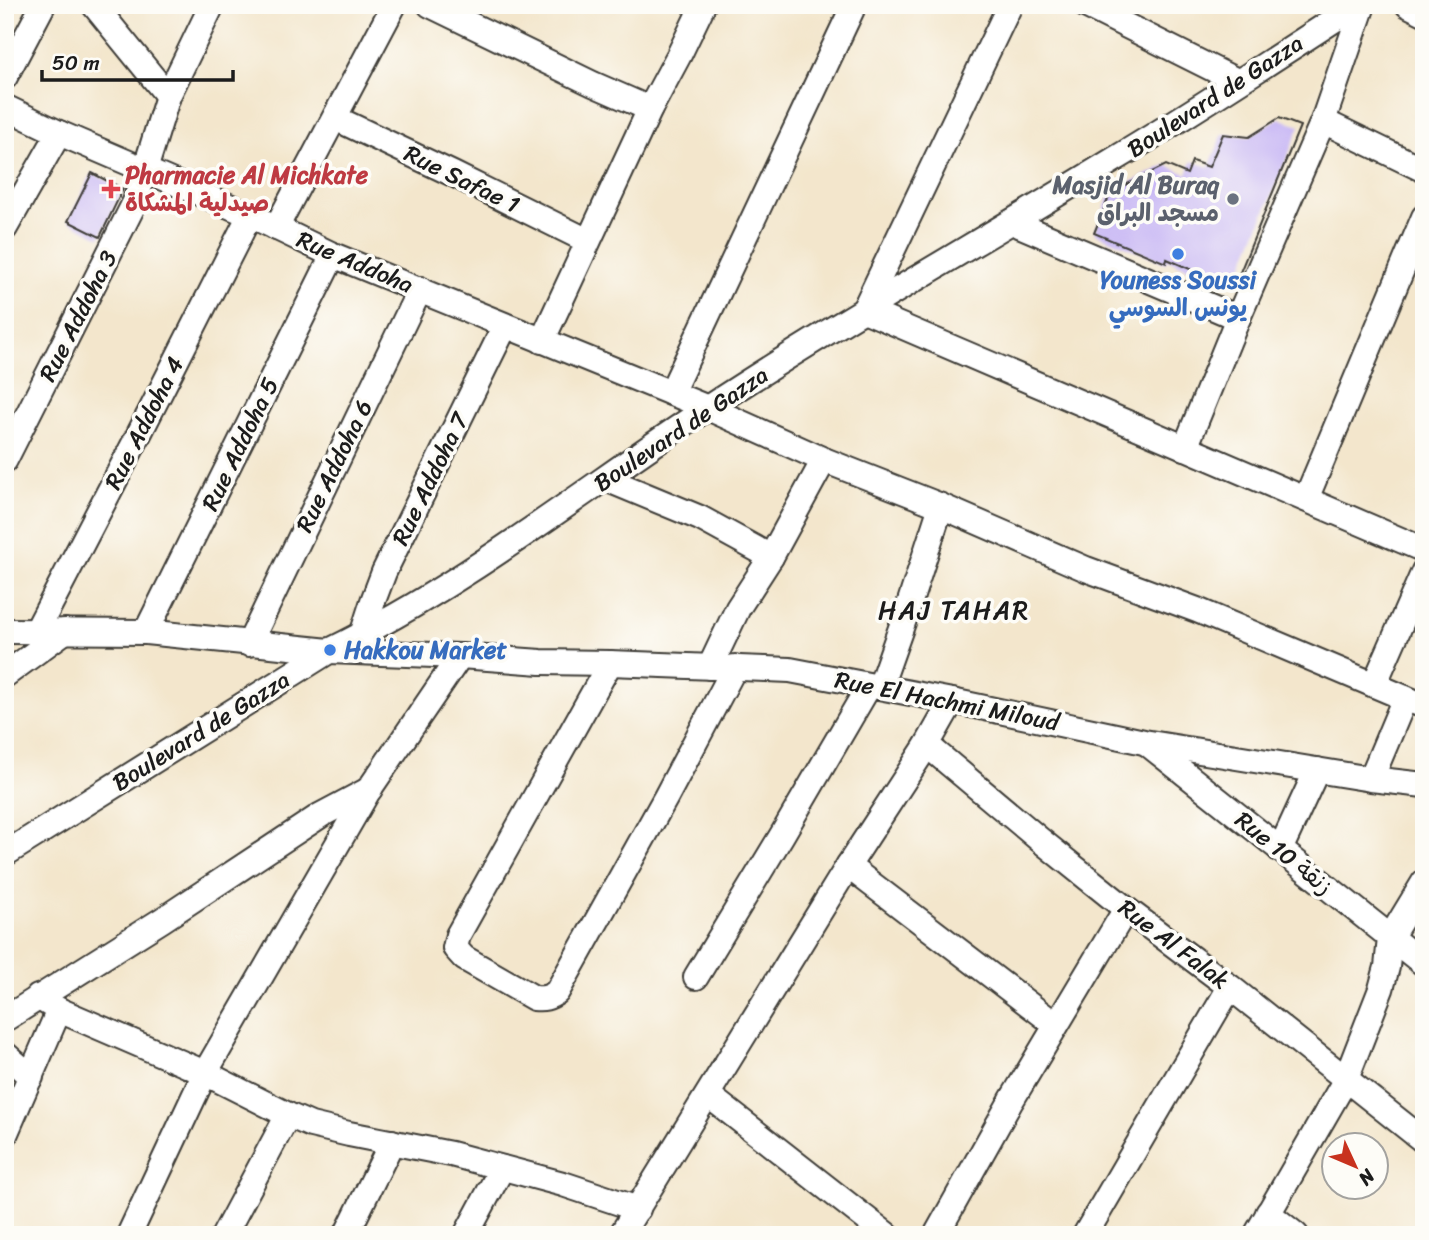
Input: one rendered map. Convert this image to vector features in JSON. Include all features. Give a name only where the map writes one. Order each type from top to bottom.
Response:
[{"type":"street","points":[[5,77],[43,5]]},
{"type":"street","points":[[94,5],[168,96]]},
{"type":"street","name":"Rue Addoha 3","points":[[5,460],[135,202],[168,96],[212,5]]},
{"type":"street","points":[[276,228],[394,5]]},
{"type":"street","points":[[430,5],[650,109]]},
{"type":"street","points":[[542,341],[650,109],[703,5]]},
{"type":"street","points":[[671,393],[854,5]]},
{"type":"street","points":[[1010,5],[864,310],[1424,550]]},
{"type":"street","points":[[1086,5],[1237,82]]},
{"type":"street","name":"Boulevard de Gazza","points":[[5,854],[329,650],[362,635],[433,594],[708,408],[864,310],[1119,157],[1357,5]]},
{"type":"street","points":[[1185,448],[1323,121],[1363,5]]},
{"type":"street","points":[[1408,5],[1424,13]]},
{"type":"street","name":"Rue Addoha","points":[[5,107],[250,215],[333,255],[1414,702]]},
{"type":"street","name":"Rue Safae 1","points":[[335,118],[588,240]]},
{"type":"street","points":[[1323,121],[1424,170]]},
{"type":"street","points":[[5,228],[59,133]]},
{"type":"street","name":"Rue Addoha 4","points":[[37,630],[250,215]]},
{"type":"street","points":[[1306,499],[1424,217]]},
{"type":"street","points":[[1012,222],[1238,318]]},
{"type":"street","name":"Rue Addoha 5","points":[[146,632],[333,255]]},
{"type":"street","name":"Rue Addoha 6","points":[[249,643],[420,289]]},
{"type":"street","name":"Rue Addoha 7","points":[[362,635],[384,572],[505,326]]},
{"type":"street","points":[[710,667],[738,608],[771,557],[824,460]]},
{"type":"street","points":[[606,479],[700,518],[771,557]]},
{"type":"street","points":[[696,977],[874,686],[907,611],[941,506]]},
{"type":"street","points":[[1374,685],[1424,571]]},
{"type":"street","name":"Rue El Hachmi Miloud","points":[[5,631],[146,632],[329,650],[541,662],[790,670],[1144,742],[1371,779],[1424,785]]},
{"type":"street","points":[[5,675],[65,631]]},
{"type":"street","points":[[129,1235],[205,1073],[370,789],[460,656]]},
{"type":"street","points":[[610,663],[458,935],[455,948],[464,958],[534,998],[550,997],[557,992],[735,667]]},
{"type":"street","points":[[621,1235],[952,701]]},
{"type":"street","points":[[1371,779],[1414,702]]},
{"type":"street","name":"Rue 10 زنقة","points":[[1144,742],[1424,964]]},
{"type":"street","name":"Rue Al Falak","points":[[926,745],[1126,909],[1230,987],[1424,1141]]},
{"type":"street","points":[[1280,850],[1317,770]]},
{"type":"street","points":[[5,1019],[49,1004],[162,919],[321,815],[370,789]]},
{"type":"street","points":[[848,866],[1056,1026]]},
{"type":"street","points":[[1256,1235],[1346,1079],[1381,989],[1390,938],[1424,882]]},
{"type":"street","points":[[936,1235],[1126,909]]},
{"type":"street","points":[[1086,1235],[1230,987]]},
{"type":"street","points":[[49,1004],[205,1073],[310,1125],[451,1154],[563,1184],[638,1209]]},
{"type":"street","points":[[5,1135],[32,1077],[49,1004]]},
{"type":"street","points":[[5,1055],[32,1077]]},
{"type":"street","points":[[708,1095],[875,1231]]},
{"type":"street","points":[[225,1235],[288,1115]]},
{"type":"street","points":[[346,1235],[393,1142]]},
{"type":"street","points":[[466,1235],[502,1168]]},
{"type":"street","points":[[1268,1213],[1296,1235]]},
{"type":"building","name":"Masjid Al Buraq مسجد البراق","points":[[1279,118],[1300,126],[1236,282],[1219,275],[1213,279],[1167,259],[1166,263],[1094,233],[1111,192],[1166,165],[1187,174],[1192,161],[1209,167],[1223,134],[1249,137]]},
{"type":"building","points":[[92,173],[123,189],[100,237],[68,221]]},
{"type":"place","name":"Pharmacie Al Michkate صيدلية المشكاة","points":[[111,189]]},
{"type":"place","name":"Masjid Al Buraq مسجد البراق","points":[[1233,199]]},
{"type":"place","name":"Youness Soussi يونس السوسي","points":[[1178,254]]},
{"type":"place","name":"Hakkou Market","points":[[330,650]]},
{"type":"district","name":"HAJ TAHAR","points":[[954,610]]}]
